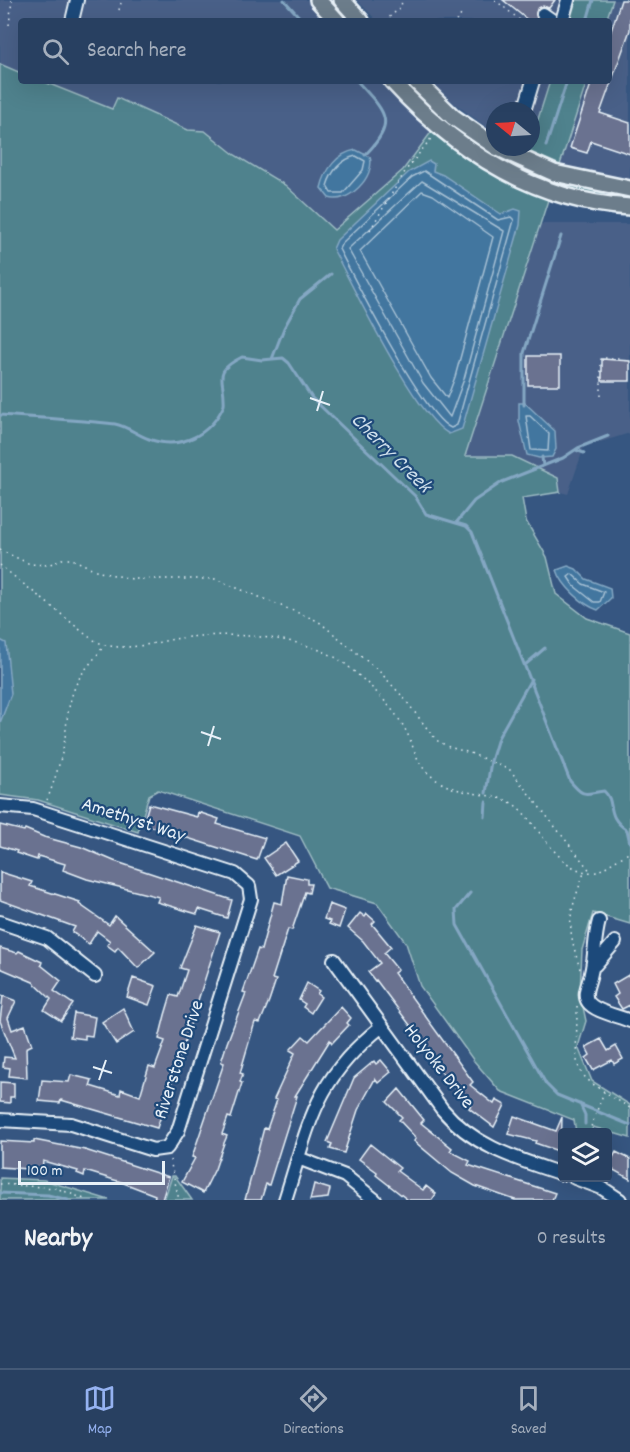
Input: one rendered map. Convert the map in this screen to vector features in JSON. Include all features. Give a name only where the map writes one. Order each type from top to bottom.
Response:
[{"type":"main road","points":[[318,0],[334,18]]},
{"type":"main road","points":[[342,0],[358,18]]},
{"type":"main road","points":[[395,84],[438,128],[480,158],[532,184],[575,198],[630,207]]},
{"type":"main road","points":[[419,84],[453,117],[486,139]]},
{"type":"main road","points":[[519,156],[565,176],[630,189]]},
{"type":"street","points":[[73,18],[77,0]]},
{"type":"street","points":[[563,18],[568,0]]},
{"type":"street","points":[[527,102],[532,84]]},
{"type":"street","name":"Amethyst Way","points":[[0,806],[33,809],[235,874],[249,886]]},
{"type":"street","name":"Riverstone Drive","points":[[0,1120],[71,1124],[153,1150],[163,1149],[171,1144],[178,1131],[250,907],[249,886]]},
{"type":"street","points":[[595,965],[593,941],[599,921]]},
{"type":"street","points":[[0,922],[47,938],[95,976]]},
{"type":"street","points":[[615,942],[595,965],[586,992],[588,1003],[630,1021]]},
{"type":"street","name":"Holyoke Drive","points":[[334,960],[442,1109],[462,1129],[495,1150],[558,1172]]},
{"type":"street","points":[[285,1200],[317,1103],[331,1076],[348,1054],[382,1026]]},
{"type":"street","points":[[298,1158],[345,1176],[375,1200]]},
{"type":"street","points":[[586,1182],[602,1188],[620,1200]]},
{"type":"path","points":[[9,25],[12,0]]},
{"type":"path","points":[[388,18],[401,7],[402,0]]},
{"type":"path","points":[[495,0],[517,18]]},
{"type":"path","points":[[118,10],[121,3]]},
{"type":"path","points":[[459,18],[462,14]]},
{"type":"path","points":[[370,230],[406,170],[438,128]]},
{"type":"path","points":[[601,396],[601,358],[620,358]]},
{"type":"path","points":[[0,550],[30,564],[48,565],[62,559],[72,559],[100,572],[132,579],[214,579],[318,621],[379,671],[403,697],[436,740],[510,770],[547,819],[585,862],[591,873]]},
{"type":"path","points":[[0,565],[86,634],[105,644],[128,646],[203,636],[236,636],[288,642],[333,657],[355,673],[397,717],[424,770],[431,776],[466,793],[500,798],[512,804],[568,864],[591,873],[610,866],[630,852]]},
{"type":"path","points":[[45,804],[53,787],[75,686],[105,644]]},
{"type":"path","points":[[590,1128],[604,1092]]},
{"type":"path","points":[[170,1160],[179,1200]]},
{"type":"path","points":[[0,1185],[56,1188],[87,1200]]},
{"type":"shaded area","points":[[0,0],[311,0],[327,18],[18,18],[18,71],[0,64]]},
{"type":"shaded area","points":[[357,0],[576,0],[571,18],[374,18]]},
{"type":"shaded area","points":[[613,0],[630,0],[630,183],[591,177],[560,165],[586,84],[612,84],[612,18],[607,18]]},
{"type":"shaded area","points":[[49,84],[388,84],[432,131],[403,170],[334,230],[285,185],[235,155],[205,131],[188,130],[118,98],[113,110]]},
{"type":"shaded area","points":[[434,84],[549,84],[540,113],[540,102],[486,102],[486,126],[455,104]]},
{"type":"shaded area","points":[[541,224],[630,224],[630,433],[584,447],[568,494],[560,492],[558,478],[465,456]]},
{"type":"green space","points":[[576,0],[613,0],[607,18],[571,18]]},
{"type":"green space","points":[[0,64],[18,72],[18,84],[50,84],[112,109],[117,98],[188,130],[205,131],[235,155],[285,185],[334,230],[403,170],[432,131],[492,172],[549,197],[465,456],[512,456],[558,478],[560,492],[522,498],[526,521],[547,557],[556,594],[587,618],[630,633],[630,924],[593,913],[582,950],[580,993],[586,1021],[578,1047],[592,1081],[630,1105],[630,1138],[612,1133],[612,1128],[575,1128],[574,1120],[500,1091],[474,1061],[420,986],[406,943],[377,903],[327,888],[300,836],[158,790],[149,795],[138,832],[38,800],[0,795]]},
{"type":"green space","points":[[403,84],[410,84],[428,103],[486,139],[486,153],[464,141]]},
{"type":"green space","points":[[549,84],[586,84],[560,165],[539,156],[540,113]]},
{"type":"green space","points":[[491,156],[514,156],[552,179],[630,196],[568,190],[523,174]]},
{"type":"green space","points":[[172,1176],[175,1176],[192,1200],[164,1200]]},
{"type":"green space","points":[[0,1178],[44,1180],[109,1200],[0,1200]]},
{"type":"water","points":[[356,150],[370,157],[371,165],[365,180],[352,193],[344,197],[329,198],[321,188],[325,175],[333,163],[343,155]]},
{"type":"water","points":[[429,161],[434,164],[433,171],[443,175],[501,214],[515,209],[521,211],[520,225],[462,429],[449,434],[419,403],[403,378],[333,249],[337,240],[409,172]]},
{"type":"water","points":[[519,403],[525,403],[555,431],[556,449],[552,457],[539,458],[527,455],[519,421]]},
{"type":"water","points":[[568,566],[576,569],[586,579],[610,588],[611,598],[598,610],[592,608],[563,582],[557,570]]},
{"type":"water","points":[[0,640],[6,643],[11,694],[0,723]]},
{"type":"building","points":[[503,0],[555,0],[549,8],[543,6],[537,9],[537,18],[525,18]]},
{"type":"building","points":[[621,0],[630,0],[630,30],[612,80],[612,28]]},
{"type":"building","points":[[591,84],[610,84],[600,113],[630,123],[630,154],[591,141],[587,153],[570,148]]},
{"type":"building","points":[[528,356],[560,356],[560,385],[528,385]]},
{"type":"building","points":[[602,359],[630,361],[630,381],[602,381]]},
{"type":"building","points":[[149,804],[197,817],[198,812],[219,819],[217,824],[265,838],[257,860],[143,824]]},
{"type":"building","points":[[0,825],[24,831],[25,829],[44,837],[81,847],[114,861],[232,900],[227,918],[199,909],[197,914],[157,902],[159,897],[87,879],[63,870],[65,864],[38,856],[37,860],[16,853],[17,851],[0,846]]},
{"type":"building","points":[[286,843],[298,861],[276,875],[264,858]]},
{"type":"building","points":[[0,872],[32,882],[30,886],[80,902],[79,904],[109,925],[115,916],[155,952],[138,968],[118,947],[115,951],[107,945],[110,941],[97,931],[89,944],[72,932],[75,927],[0,900]]},
{"type":"building","points":[[287,875],[307,879],[307,884],[311,884],[309,893],[305,892],[292,930],[288,929],[272,979],[276,980],[269,1001],[260,1023],[255,1022],[240,1073],[243,1074],[240,1082],[242,1083],[231,1118],[228,1117],[222,1134],[227,1136],[203,1193],[182,1182],[195,1158],[192,1157],[224,1063],[221,1062],[246,993],[243,992],[258,949],[261,950],[274,902],[282,904]]},
{"type":"building","points":[[329,904],[345,910],[339,928],[324,919]]},
{"type":"building","points":[[360,913],[365,917],[367,914],[375,921],[372,924],[391,947],[384,953],[398,970],[394,973],[473,1082],[470,1085],[494,1104],[496,1100],[505,1105],[494,1127],[469,1108],[471,1105],[433,1063],[425,1051],[428,1049],[368,972],[380,963],[363,941],[348,928]]},
{"type":"building","points":[[197,925],[220,932],[157,1128],[61,1100],[60,1103],[39,1101],[42,1080],[69,1082],[71,1075],[92,1080],[90,1086],[120,1095],[121,1089],[140,1096],[149,1066],[155,1068],[165,1041],[159,1039],[165,1015],[171,995],[178,997],[187,970],[180,968]]},
{"type":"building","points":[[0,948],[17,953],[19,951],[42,962],[41,965],[61,981],[54,991],[73,1004],[61,1021],[44,1010],[51,999],[33,982],[0,968]]},
{"type":"building","points":[[630,974],[630,1005],[622,1009],[614,997],[618,994],[613,984]]},
{"type":"building","points":[[133,978],[156,986],[149,1005],[127,997]]},
{"type":"building","points":[[307,983],[319,991],[317,994],[321,997],[311,1013],[303,1007],[305,1004],[299,1000]]},
{"type":"building","points":[[3,996],[16,1001],[8,1018],[12,1030],[25,1025],[32,1045],[26,1048],[27,1078],[9,1076],[10,1068],[3,1067],[4,1057],[15,1058],[0,1021]]},
{"type":"building","points":[[341,1007],[351,1018],[347,1023],[349,1025],[332,1043],[330,1040],[295,1096],[297,1096],[269,1185],[266,1184],[261,1200],[245,1200],[264,1128],[267,1129],[277,1100],[274,1099],[295,1053],[290,1050],[303,1036],[309,1041]]},
{"type":"building","points":[[123,1008],[134,1032],[116,1044],[102,1022]]},
{"type":"building","points":[[74,1013],[95,1017],[92,1036],[85,1035],[85,1039],[70,1037]]},
{"type":"building","points":[[601,1039],[608,1051],[616,1046],[623,1059],[614,1064],[612,1060],[593,1070],[586,1058],[590,1055],[586,1047]]},
{"type":"building","points":[[381,1060],[391,1072],[378,1083],[375,1079],[358,1110],[344,1153],[330,1149],[332,1144],[327,1142],[354,1078],[374,1061],[376,1064]]},
{"type":"building","points":[[0,1082],[14,1083],[14,1097],[10,1097],[10,1103],[0,1102]]},
{"type":"building","points":[[399,1089],[424,1120],[421,1123],[452,1148],[450,1151],[470,1161],[468,1165],[555,1193],[552,1200],[515,1200],[475,1186],[452,1173],[414,1141],[416,1138],[399,1120],[402,1117],[387,1102]]},
{"type":"building","points":[[514,1116],[556,1131],[562,1117],[562,1128],[558,1128],[558,1151],[535,1143],[536,1141],[508,1134]]},
{"type":"building","points":[[34,1140],[85,1150],[169,1177],[162,1200],[154,1200],[155,1195],[121,1182],[85,1171],[84,1176],[77,1173],[78,1171],[43,1161],[42,1170],[0,1167],[0,1141],[34,1143]]},
{"type":"building","points":[[370,1144],[400,1168],[397,1171],[423,1190],[426,1186],[436,1194],[432,1200],[408,1200],[376,1175],[377,1172],[359,1159]]},
{"type":"building","points":[[616,1152],[630,1159],[630,1179],[612,1169],[612,1160]]},
{"type":"building","points":[[314,1184],[330,1189],[328,1198],[310,1200]]},
{"type":"waterway","points":[[284,0],[300,18]]},
{"type":"waterway","points":[[588,18],[593,0]]},
{"type":"waterway","points":[[360,84],[380,109],[385,125],[376,143],[365,155]]},
{"type":"waterway","points":[[546,146],[566,84]]},
{"type":"waterway","points":[[524,405],[524,353],[561,236]]},
{"type":"waterway","points":[[272,359],[284,328],[300,299],[331,274]]},
{"type":"waterway","name":"Cherry Creek","points":[[0,415],[115,424],[161,442],[183,441],[203,432],[224,405],[222,377],[226,367],[242,357],[262,360],[283,358],[289,363],[312,398],[415,496],[426,514],[466,526],[472,532],[570,781],[585,794],[604,791],[610,800],[613,814],[620,825],[627,830],[630,843]]},
{"type":"waterway","points":[[456,523],[474,501],[502,482],[563,458],[578,448],[608,436]]},
{"type":"waterway","points":[[576,450],[584,453]]},
{"type":"waterway","points":[[542,457],[543,466]]},
{"type":"waterway","points":[[525,665],[545,648]]},
{"type":"waterway","points":[[486,793],[491,761],[498,738],[531,679]]},
{"type":"waterway","points":[[485,817],[486,802]]},
{"type":"waterway","points":[[470,893],[456,910],[457,925],[546,1084],[557,1095],[630,1125]]},
{"type":"waterway","points":[[580,1104],[585,1115],[585,1124]]},
{"type":"waterway","points":[[0,1193],[48,1195],[68,1200]]}]
